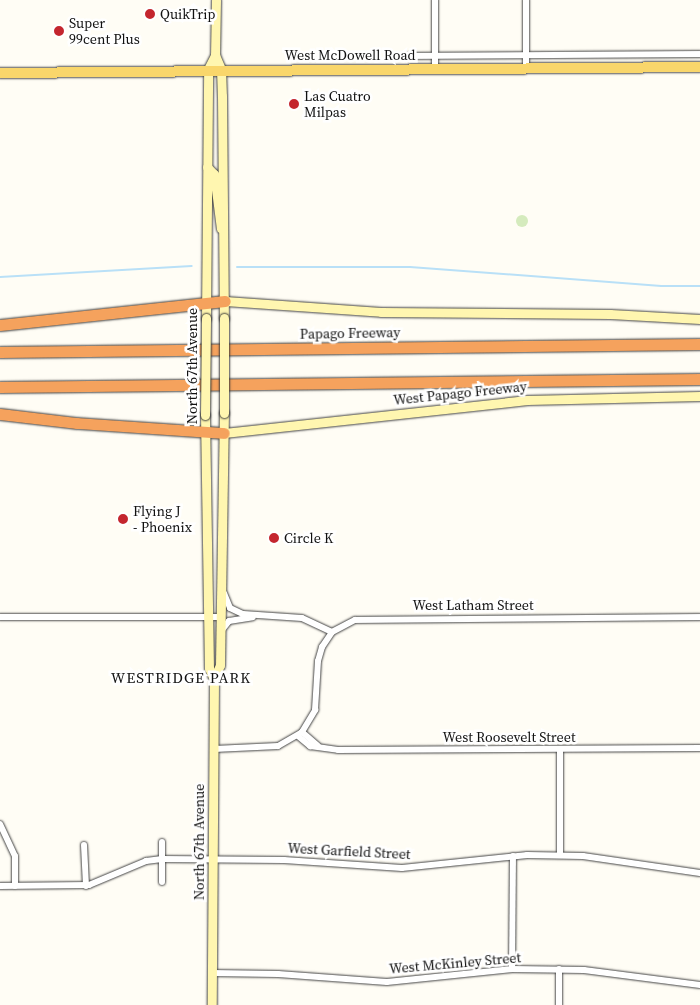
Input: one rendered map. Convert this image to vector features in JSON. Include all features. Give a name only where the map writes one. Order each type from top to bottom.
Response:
[{"type":"highway","points":[[0,325],[206,302],[230,302]]},
{"type":"highway","name":"Papago Freeway","points":[[0,352],[700,344]]},
{"type":"highway","points":[[0,386],[700,379]]},
{"type":"highway","points":[[0,414],[205,433],[224,433]]},
{"type":"main road","name":"North 67th Avenue","points":[[212,1005],[214,679],[220,665],[224,318],[230,302],[225,277],[221,69],[215,55],[216,0]]},
{"type":"main road","name":"North 67th Avenue","points":[[214,679],[209,668],[205,415],[208,69],[215,55]]},
{"type":"main road","name":"West McDowell Road","points":[[0,73],[208,69],[700,67]]},
{"type":"main road","points":[[207,167],[214,174],[218,218],[225,242]]},
{"type":"main road","points":[[230,302],[420,314],[586,313],[700,319]]},
{"type":"main road","name":"West Papago Freeway","points":[[224,433],[528,400],[700,396]]},
{"type":"street","points":[[435,0],[435,69]]},
{"type":"street","points":[[526,0],[526,68]]},
{"type":"street","name":"West McDowell Road","points":[[407,56],[700,54]]},
{"type":"street","points":[[222,578],[227,604],[253,616]]},
{"type":"street","points":[[214,749],[270,748],[300,734],[314,715],[318,661],[332,632],[302,618],[253,616],[229,621],[221,631]]},
{"type":"street","points":[[0,617],[221,617]]},
{"type":"street","name":"West Latham Street","points":[[332,632],[355,620],[367,618],[700,617]]},
{"type":"street","name":"West Roosevelt Street","points":[[300,734],[310,746],[357,751],[700,748]]},
{"type":"street","points":[[560,749],[560,855]]},
{"type":"street","points":[[0,824],[15,856],[16,886]]},
{"type":"street","points":[[162,842],[162,882]]},
{"type":"street","points":[[84,845],[86,886]]},
{"type":"street","name":"West Garfield Street","points":[[0,886],[86,886],[146,862],[162,859],[284,860],[402,868],[513,856],[560,855],[603,857],[700,873]]},
{"type":"street","points":[[512,969],[513,856]]},
{"type":"street","name":"West McKinley Street","points":[[212,973],[402,982],[512,969],[559,969],[597,971],[700,984]]},
{"type":"street","points":[[558,1005],[559,969]]},
{"type":"green space","points":[[524,215],[527,216],[527,226],[520,227],[517,226],[516,219],[517,216]]},
{"type":"waterway","points":[[0,277],[192,266]]},
{"type":"waterway","points":[[237,267],[410,267],[661,286],[700,286]]},
{"type":"place","name":"QuikTrip","points":[[150,14]]},
{"type":"place","name":"Super 99cent Plus","points":[[59,31]]},
{"type":"place","name":"Las Cuatro Milpas","points":[[294,104]]},
{"type":"place","name":"Flying J - Phoenix","points":[[123,519]]},
{"type":"place","name":"Circle K","points":[[274,538]]},
{"type":"district","name":"WESTRIDGE PARK","points":[[181,678]]}]
